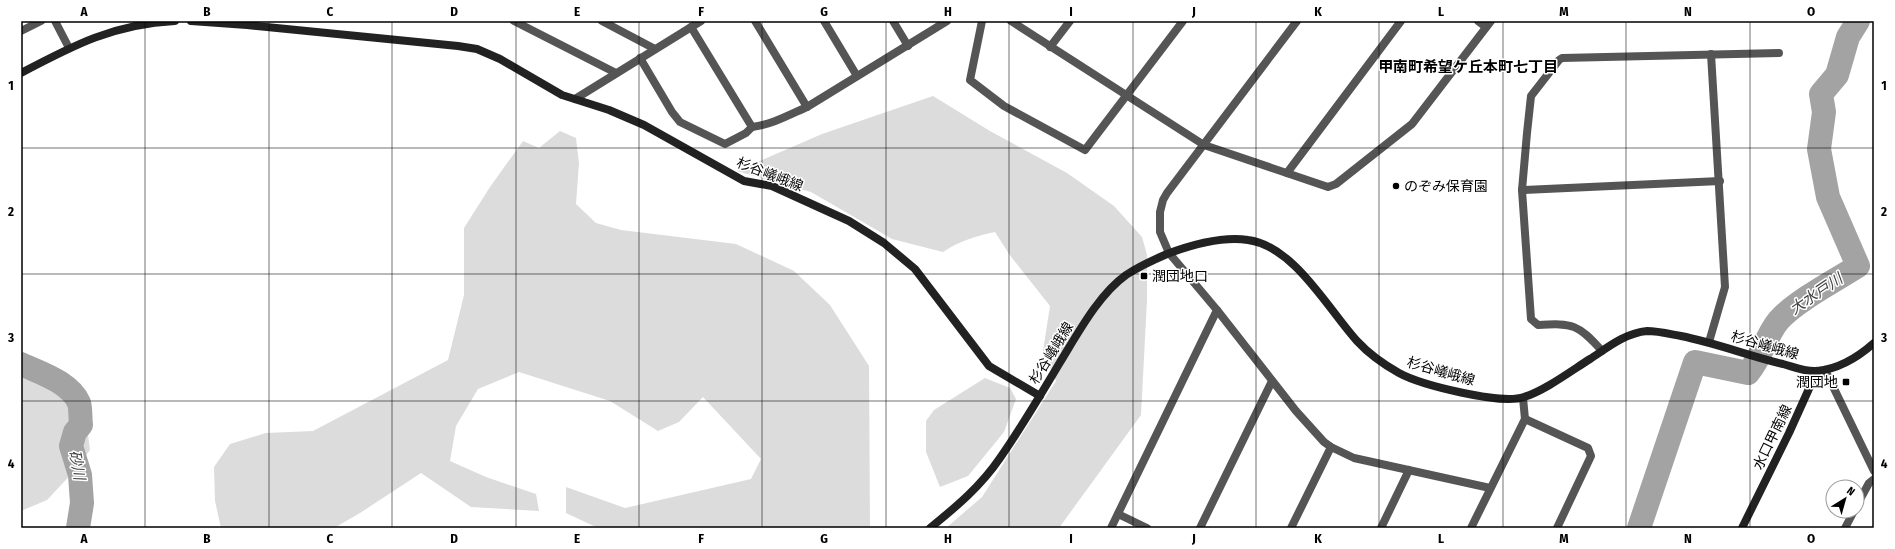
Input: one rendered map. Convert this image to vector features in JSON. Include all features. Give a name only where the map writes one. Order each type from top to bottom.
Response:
[{"type":"main road","points":[[21,73],[100,34],[134,25],[175,21]]},
{"type":"main road","name":"杉谷嶬峨線","points":[[191,21],[308,30],[477,49],[500,58],[562,95],[609,110],[644,125],[744,181],[772,186],[855,225],[884,244],[915,269],[988,366],[1040,396],[1075,338],[1110,290],[1125,276],[1169,253],[1218,241],[1248,240],[1260,243],[1279,252],[1303,275],[1358,341],[1376,358],[1402,375],[1467,393],[1500,399],[1523,398],[1568,374],[1602,351],[1633,333],[1649,331],[1709,342],[1752,356],[1804,370],[1821,370]]},
{"type":"main road","points":[[308,30],[309,21]]},
{"type":"main road","points":[[1821,370],[1843,365],[1874,345]]},
{"type":"main road","name":"水口甲南線","points":[[1742,528],[1821,370]]},
{"type":"main road","points":[[930,528],[968,497],[977,487],[999,460],[1040,396]]},
{"type":"street","points":[[21,31],[40,21]]},
{"type":"street","points":[[55,21],[69,48]]},
{"type":"street","points":[[514,21],[616,73]]},
{"type":"street","points":[[602,21],[656,49]]},
{"type":"street","points":[[575,99],[700,21]]},
{"type":"street","points":[[755,21],[807,107]]},
{"type":"street","points":[[824,21],[857,76]]},
{"type":"street","points":[[893,21],[908,46]]},
{"type":"street","points":[[640,58],[672,112],[680,122],[725,144],[746,133],[752,126],[760,126],[807,107],[947,21]]},
{"type":"street","points":[[982,21],[970,80],[1004,106],[1085,150],[1183,21]]},
{"type":"street","points":[[1011,21],[1050,48],[1204,145],[1328,187],[1336,184],[1412,124],[1488,24],[1478,21]]},
{"type":"street","points":[[1050,48],[1070,21]]},
{"type":"street","points":[[1297,21],[1163,200],[1160,212],[1160,232],[1169,253],[1217,310],[1314,434],[1331,447],[1354,458],[1490,488]]},
{"type":"street","points":[[1287,173],[1402,21]]},
{"type":"street","points":[[691,27],[752,126]]},
{"type":"street","points":[[1602,351],[1589,337],[1576,328],[1564,324],[1538,325],[1531,319],[1522,190],[1531,96],[1562,58],[1779,53]]},
{"type":"street","points":[[1709,342],[1725,287],[1720,181],[1711,54]]},
{"type":"street","points":[[1522,190],[1720,181]]},
{"type":"street","points":[[1111,528],[1217,310]]},
{"type":"street","points":[[1821,370],[1874,471]]},
{"type":"street","points":[[1200,528],[1272,381]]},
{"type":"street","points":[[1471,528],[1525,420],[1523,398]]},
{"type":"street","points":[[1525,420],[1588,448],[1591,456],[1557,528]]},
{"type":"street","points":[[1291,528],[1331,447]]},
{"type":"street","points":[[1381,528],[1409,470]]},
{"type":"street","points":[[1865,490],[1869,483],[1874,479]]},
{"type":"street","points":[[1118,514],[1148,528]]},
{"type":"street","points":[[1845,528],[1850,519]]},
{"type":"shaded area","points":[[933,96],[990,131],[1067,173],[1114,206],[1142,237],[1147,255],[1147,300],[1141,415],[1059,528],[946,528],[982,497],[1056,381],[1043,351],[1050,306],[1009,254],[995,232],[968,239],[943,252],[892,239],[811,192],[737,171],[822,134]]},
{"type":"shaded area","points":[[560,131],[576,138],[579,163],[576,204],[596,223],[621,230],[736,244],[794,271],[830,305],[869,366],[870,528],[598,528],[566,513],[566,487],[625,508],[751,479],[761,459],[703,397],[679,422],[658,431],[610,401],[519,372],[478,389],[456,426],[450,461],[486,477],[536,494],[539,511],[471,507],[421,473],[360,513],[334,528],[221,528],[215,501],[214,467],[230,444],[266,433],[313,431],[448,360],[464,295],[464,228],[490,187],[523,141],[539,148]]},
{"type":"shaded area","points":[[21,361],[66,394],[87,427],[90,450],[75,470],[47,500],[21,511]]},
{"type":"shaded area","points":[[985,378],[1010,388],[1016,399],[1004,432],[968,476],[940,487],[926,452],[926,421],[934,410]]},
{"type":"waterway","name":"大水戸川","points":[[1639,528],[1695,362],[1748,373],[1757,360],[1771,332],[1786,313],[1806,298],[1858,266],[1828,197],[1819,149],[1824,112],[1821,94],[1837,75],[1848,37],[1858,21]]},
{"type":"waterway","name":"砂川","points":[[21,364],[62,384],[69,389],[79,403],[81,425],[75,432],[71,446],[80,475],[82,503],[78,528]]},
{"type":"place","name":"のぞみ保育園","points":[[1396,186]]},
{"type":"place","name":"潤団地口","points":[[1144,276]]},
{"type":"place","name":"潤団地","points":[[1846,382]]},
{"type":"district","name":"甲南町希望ケ丘本町七丁目","points":[[1468,67]]}]
